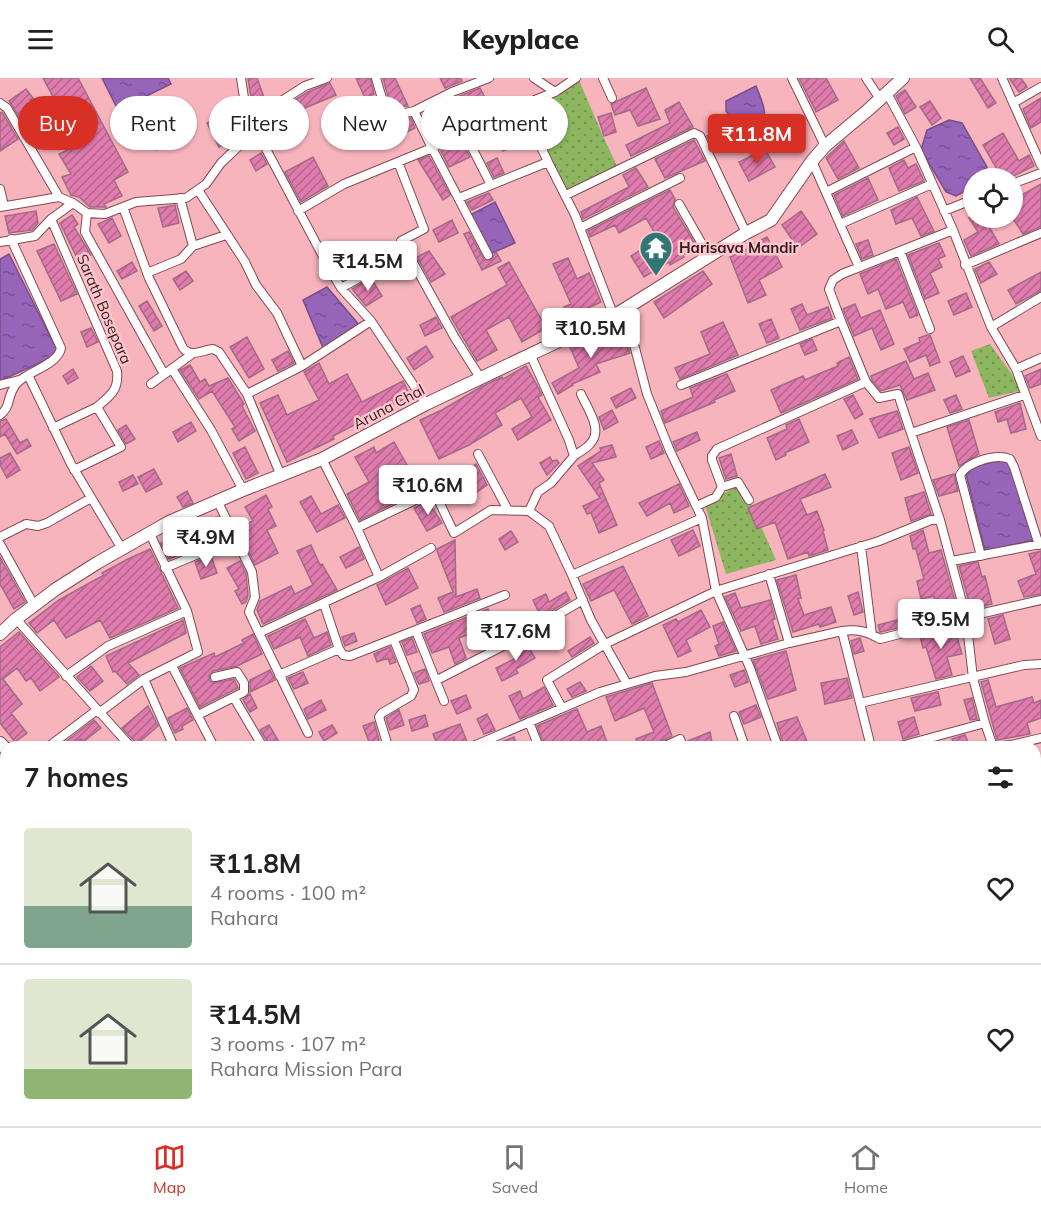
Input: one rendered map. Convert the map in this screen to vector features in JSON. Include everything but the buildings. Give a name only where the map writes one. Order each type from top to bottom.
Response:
[{"type":"street","points":[[241,78],[244,96]]},
{"type":"street","points":[[289,96],[305,86],[327,78]]},
{"type":"street","points":[[376,78],[388,112],[393,116],[414,111],[452,92],[489,78]]},
{"type":"street","points":[[534,78],[555,92]]},
{"type":"street","points":[[545,96],[576,78]]},
{"type":"street","points":[[603,78],[612,98]]},
{"type":"street","points":[[792,78],[825,146]]},
{"type":"street","points":[[866,78],[884,96],[916,147],[953,230],[991,327],[1016,369],[1041,436]]},
{"type":"street","name":"Aruna Chal","points":[[0,634],[34,605],[169,522],[322,459],[426,404],[531,356],[616,313],[746,232],[771,219],[812,160],[825,146],[903,78]]},
{"type":"street","points":[[1002,78],[1039,154],[1041,165]]},
{"type":"street","points":[[1013,103],[1041,87]]},
{"type":"street","points":[[0,103],[7,108],[59,197]]},
{"type":"street","points":[[414,111],[421,125]]},
{"type":"street","points":[[566,195],[694,133],[700,136],[746,232]]},
{"type":"street","points":[[826,192],[916,147]]},
{"type":"street","points":[[0,189],[2,207],[59,197],[87,213],[105,214],[136,202],[186,198],[206,184],[221,163],[235,150]]},
{"type":"street","points":[[266,150],[341,288],[371,321],[426,404]]},
{"type":"street","points":[[298,211],[344,184],[425,150]]},
{"type":"street","points":[[434,150],[488,255]]},
{"type":"street","points":[[473,150],[490,185]]},
{"type":"street","points":[[542,150],[566,195],[616,313],[635,348],[647,394],[670,451],[702,518],[716,591],[744,656],[776,741]]},
{"type":"street","points":[[812,160],[859,267]]},
{"type":"street","points":[[398,162],[424,229],[401,241],[481,379]]},
{"type":"street","points":[[459,198],[548,162]]},
{"type":"street","points":[[1023,180],[1041,173]]},
{"type":"street","points":[[579,228],[680,178]]},
{"type":"street","points":[[840,224],[932,184]]},
{"type":"street","points":[[198,190],[245,262],[256,285],[277,313],[303,366]]},
{"type":"street","points":[[180,198],[193,246]]},
{"type":"street","points":[[0,242],[35,236],[51,219],[73,203]]},
{"type":"street","points":[[944,211],[963,203]]},
{"type":"street","points":[[679,204],[710,256]]},
{"type":"street","points":[[123,207],[147,273],[183,348],[192,354]]},
{"type":"street","points":[[87,213],[85,232],[168,372],[211,430],[243,490]]},
{"type":"street","name":"Sarath Bosepara","points":[[51,219],[117,371],[118,383],[110,396],[97,407]]},
{"type":"street","points":[[953,230],[842,274],[830,284],[829,289],[866,382],[879,399],[898,394],[940,520],[966,616],[973,678],[991,741]]},
{"type":"street","points":[[965,265],[1041,233]]},
{"type":"street","points":[[147,273],[181,259],[193,246],[226,235]]},
{"type":"street","points":[[0,415],[9,406],[10,393],[24,378],[57,356],[62,348],[11,239]]},
{"type":"street","points":[[900,251],[930,329]]},
{"type":"street","points":[[341,288],[406,252]]},
{"type":"street","points":[[991,327],[1041,297]]},
{"type":"street","points":[[247,394],[303,366],[371,321]]},
{"type":"street","points":[[681,385],[841,321]]},
{"type":"street","points":[[151,384],[192,354],[215,349],[247,394],[281,476]]},
{"type":"street","points":[[531,356],[570,440],[574,456]]},
{"type":"street","points":[[1016,369],[1041,358]]},
{"type":"street","points":[[0,385],[24,378]]},
{"type":"street","points":[[24,378],[74,470],[122,549]]},
{"type":"street","points":[[722,487],[712,460],[717,449],[866,382]]},
{"type":"street","points":[[529,511],[538,492],[551,483],[574,456],[591,444],[595,437],[596,428],[581,394]]},
{"type":"street","points":[[911,433],[1024,395]]},
{"type":"street","points":[[53,428],[97,407],[121,447],[74,470]]},
{"type":"street","points":[[478,454],[508,510]]},
{"type":"street","points":[[951,561],[981,556],[1040,544],[1014,467],[1010,459],[997,456],[969,466],[960,475],[981,556]]},
{"type":"street","points":[[322,459],[379,577]]},
{"type":"street","points":[[696,506],[716,497],[722,487],[738,482],[749,500]]},
{"type":"street","points":[[357,528],[434,490],[454,533],[491,510],[529,511],[549,526],[591,620],[627,684]]},
{"type":"street","points":[[0,537],[26,524],[38,526],[47,523],[91,498]]},
{"type":"street","points":[[218,502],[252,572],[255,597],[249,612],[308,732]]},
{"type":"street","points":[[572,575],[702,518]]},
{"type":"street","points":[[562,708],[547,680],[605,644],[716,591],[861,546],[931,520],[940,520]]},
{"type":"street","points":[[56,741],[144,679],[198,652],[187,611],[150,534]]},
{"type":"street","points":[[165,568],[236,538]]},
{"type":"street","points":[[0,544],[34,605]]},
{"type":"street","points":[[861,546],[872,635]]},
{"type":"street","points":[[259,633],[379,577],[431,548]]},
{"type":"street","points":[[770,574],[789,643]]},
{"type":"street","points":[[324,604],[339,649],[343,655],[350,656],[505,595]]},
{"type":"street","points":[[437,680],[505,645],[583,600]]},
{"type":"street","points":[[485,741],[562,708],[655,676],[686,672],[789,643],[842,631],[856,629],[880,639],[966,616],[1041,600]]},
{"type":"street","points":[[66,676],[108,646],[187,611]]},
{"type":"street","points":[[16,619],[126,741]]},
{"type":"street","points":[[416,631],[444,701]]},
{"type":"street","points":[[842,631],[870,741]]},
{"type":"street","points":[[386,741],[379,717],[411,696],[414,690],[394,640]]},
{"type":"street","points":[[279,675],[339,649]]},
{"type":"street","points":[[860,703],[1024,665],[1041,664]]},
{"type":"street","points":[[172,666],[211,741]]},
{"type":"street","points":[[198,715],[244,692],[245,688],[237,672],[215,677]]},
{"type":"street","points":[[144,679],[171,741]]},
{"type":"street","points":[[234,698],[259,741]]},
{"type":"street","points":[[734,716],[744,741]]},
{"type":"street","points":[[529,722],[537,741]]},
{"type":"street","points":[[937,741],[986,723]]},
{"type":"green space","points":[[579,80],[617,166],[568,191],[547,150],[568,150],[568,96],[554,96]]},
{"type":"green space","points":[[990,344],[1023,390],[989,398],[971,351]]},
{"type":"green space","points":[[740,479],[776,560],[726,574],[705,505],[733,488]]},
{"type":"water","points":[[102,78],[168,78],[171,84],[147,96],[111,96]]},
{"type":"water","points":[[756,86],[763,105],[763,122],[756,134],[742,135],[726,111],[726,101]]},
{"type":"water","points":[[949,120],[962,123],[987,167],[963,168],[963,192],[956,196],[946,192],[921,150],[927,130]]},
{"type":"water","points":[[495,202],[515,243],[490,254],[470,215]]},
{"type":"water","points":[[9,254],[59,354],[0,381],[0,259]]},
{"type":"water","points":[[327,287],[361,327],[323,348],[303,300]]},
{"type":"water","points":[[998,458],[1008,459],[1034,540],[985,551],[965,470]]},
{"type":"place","name":"Harisava Mandir","points":[[656,277]]}]
